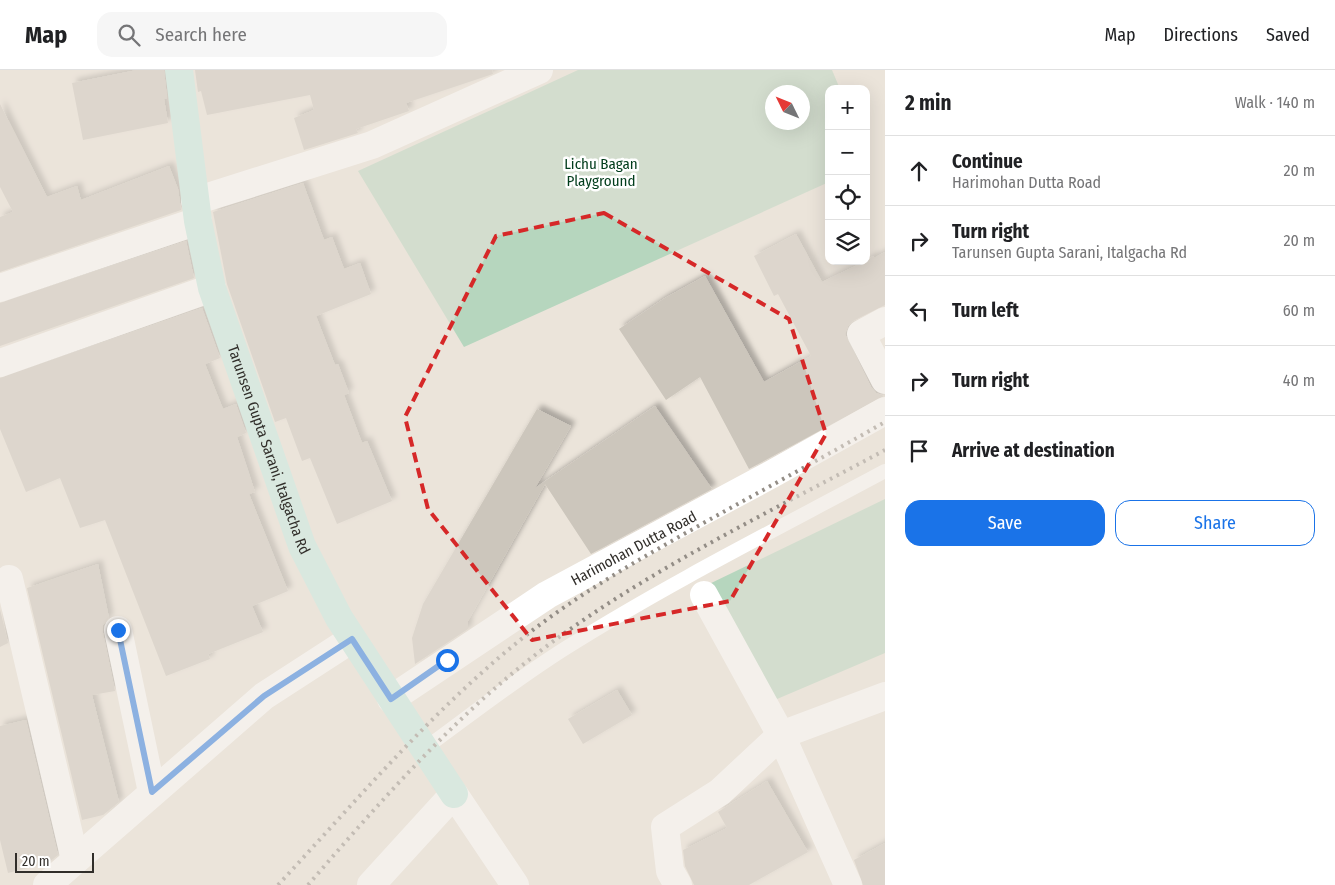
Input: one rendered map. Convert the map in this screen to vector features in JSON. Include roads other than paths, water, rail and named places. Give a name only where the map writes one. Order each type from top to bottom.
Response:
[{"type":"street","name":"Tarunsen Gupta Sarani, Italgacha Rd","points":[[179,70],[196,211],[212,288],[302,546],[339,618],[454,794]]},
{"type":"street","points":[[0,288],[196,211],[372,145],[539,70]]},
{"type":"street","points":[[0,363],[212,288]]},
{"type":"street","points":[[885,321],[861,334],[885,380]]},
{"type":"street","name":"Harimohan Dutta Road","points":[[391,699],[547,595],[885,411]]},
{"type":"street","points":[[9,579],[75,860]]},
{"type":"street","points":[[704,595],[781,734],[848,885]]},
{"type":"street","points":[[118,630],[152,792]]},
{"type":"street","points":[[47,885],[264,696],[352,639]]},
{"type":"street","points":[[678,885],[670,871],[666,827],[720,792],[781,734],[885,696]]},
{"type":"street","points":[[371,885],[454,794],[515,885]]},
{"type":"lane","points":[[424,749],[489,700],[569,646],[715,562],[885,471]]},
{"type":"railway","points":[[278,885],[368,786],[430,722],[495,661],[529,633],[574,601],[644,557],[885,422]]},
{"type":"railway","points":[[308,885],[418,762],[477,705],[539,652],[621,595],[664,569],[885,450]]},
{"type":"park label","name":"Lichu Bagan Playground","points":[[601,172]]}]
